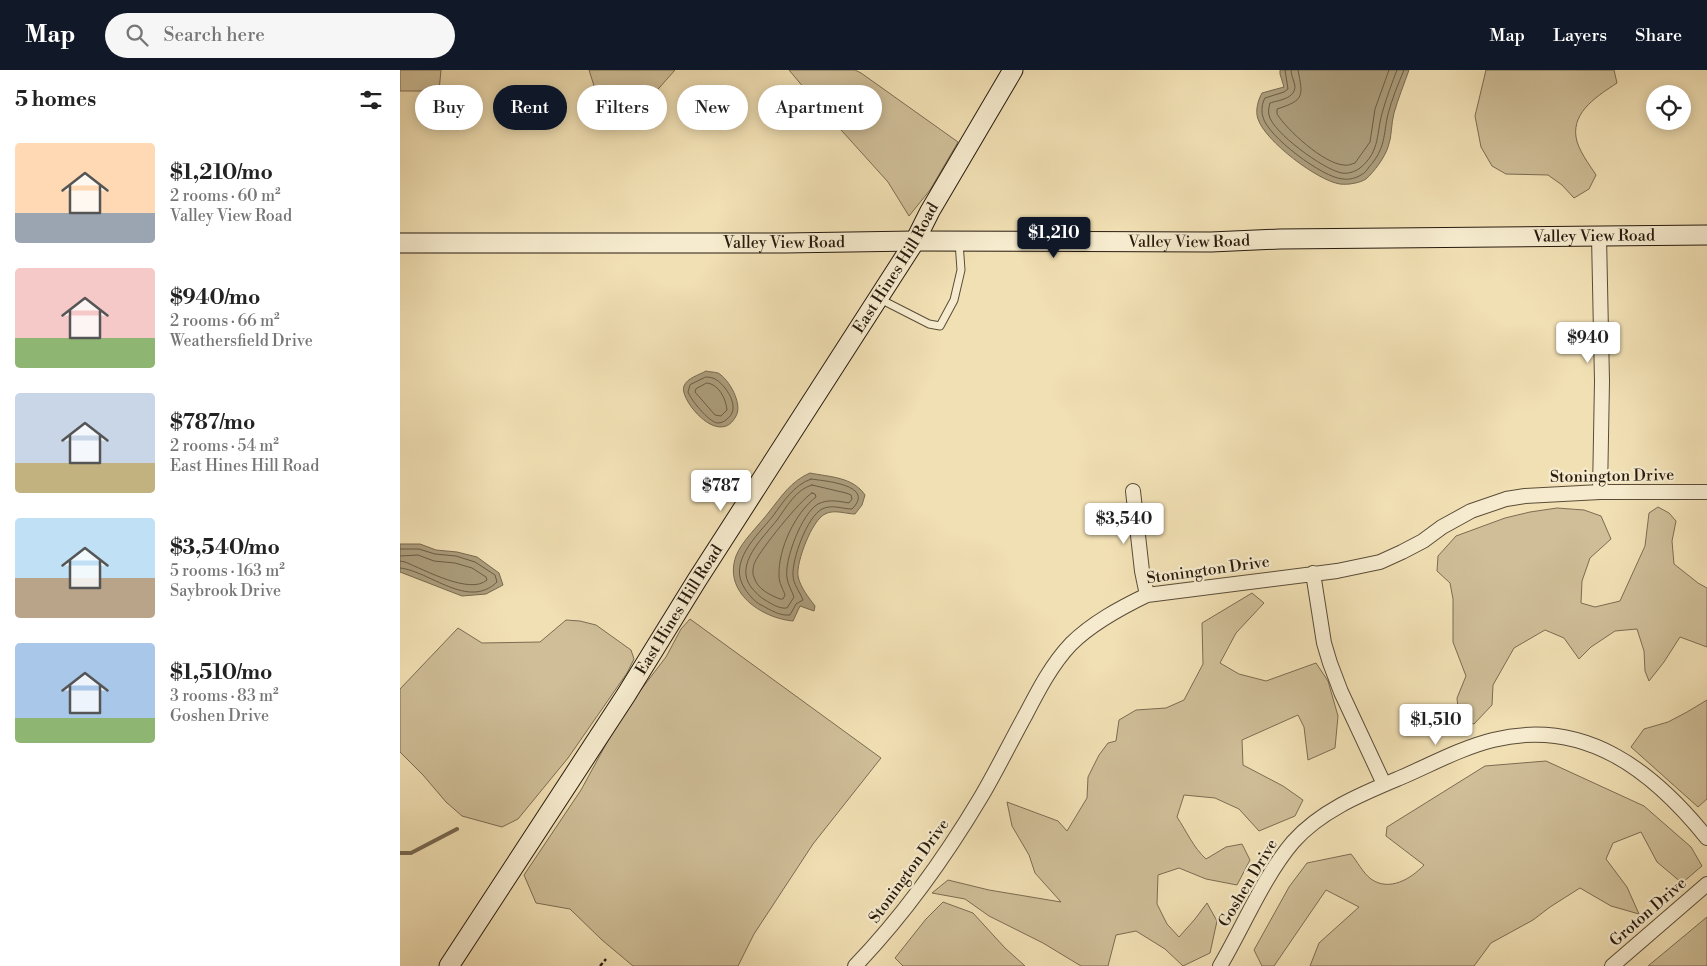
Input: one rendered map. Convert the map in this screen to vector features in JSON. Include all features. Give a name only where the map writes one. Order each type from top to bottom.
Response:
[{"type":"main road","name":"East Hines Hill Road","points":[[449,966],[626,695],[696,580],[915,242],[930,211],[1012,70]]},
{"type":"main road","name":"Valley View Road","points":[[400,242],[786,244],[1211,242],[1280,239],[1707,235]]},
{"type":"street","points":[[1599,236],[1602,381],[1600,492]]},
{"type":"street","points":[[1133,491],[1142,571],[1147,595]]},
{"type":"street","name":"Stonington Drive","points":[[855,966],[898,920],[937,866],[982,794],[1058,659],[1072,643],[1100,621],[1147,595],[1358,567],[1380,562],[1423,541],[1442,527],[1471,511],[1506,499],[1525,496],[1600,492],[1707,492]]},
{"type":"street","points":[[1313,573],[1324,643],[1330,663],[1340,692],[1384,784]]},
{"type":"street","name":"Goshen Drive","points":[[1220,966],[1265,885],[1293,842],[1303,831],[1322,817],[1364,792],[1482,743],[1519,736],[1558,737],[1603,749],[1630,763],[1654,782],[1677,803],[1707,838]]},
{"type":"street","name":"Groton Drive","points":[[1612,966],[1707,884]]},
{"type":"lane","points":[[878,298],[929,324],[940,326],[954,300],[962,270],[959,242]]},
{"type":"path","points":[[600,966],[606,959]]},
{"type":"shaded area","points":[[400,70],[441,70],[440,85],[415,85],[415,91],[400,91]]},
{"type":"shaded area","points":[[589,70],[675,70],[662,85],[594,85]]},
{"type":"shaded area","points":[[789,70],[855,70],[878,85],[802,85]]},
{"type":"shaded area","points":[[1486,70],[1614,70],[1617,83],[1588,105],[1578,119],[1576,128],[1579,147],[1596,175],[1589,189],[1574,198],[1562,185],[1548,175],[1506,174],[1492,166],[1481,147],[1475,116]]},
{"type":"shaded area","points":[[882,88],[958,142],[930,190],[909,216],[888,182],[841,130],[882,130]]},
{"type":"shaded area","points":[[1658,507],[1669,513],[1676,521],[1672,541],[1674,564],[1707,588],[1707,647],[1680,637],[1649,681],[1645,671],[1644,651],[1637,629],[1615,631],[1591,647],[1579,659],[1564,638],[1545,630],[1514,648],[1493,685],[1492,705],[1474,724],[1459,720],[1457,698],[1466,676],[1453,642],[1453,599],[1450,583],[1437,571],[1438,556],[1456,536],[1505,518],[1557,508],[1584,510],[1601,516],[1611,539],[1590,558],[1582,581],[1581,603],[1595,607],[1620,601],[1645,546],[1649,513]]},
{"type":"shaded area","points":[[1252,593],[1264,603],[1236,633],[1220,663],[1239,674],[1266,681],[1316,663],[1328,681],[1338,716],[1335,748],[1308,760],[1304,727],[1298,715],[1242,740],[1243,765],[1283,786],[1303,800],[1295,816],[1259,831],[1239,809],[1215,798],[1184,795],[1177,817],[1206,859],[1226,847],[1242,844],[1250,860],[1237,885],[1206,879],[1179,868],[1158,875],[1157,904],[1167,924],[1179,937],[1207,903],[1217,921],[1210,953],[1183,966],[1165,949],[1136,931],[1116,935],[1108,966],[1081,966],[1043,943],[989,916],[965,899],[932,893],[948,880],[989,890],[1061,902],[1035,873],[1029,855],[1012,826],[1007,802],[1058,821],[1067,831],[1087,798],[1088,777],[1099,755],[1108,743],[1116,741],[1119,720],[1136,710],[1166,708],[1184,700],[1203,664],[1202,623]]},
{"type":"shaded area","points":[[690,619],[881,758],[813,844],[754,934],[738,966],[633,966],[602,940],[570,909],[536,903],[524,875],[581,790],[623,713],[666,657],[681,629]]},
{"type":"shaded area","points":[[566,620],[596,625],[631,650],[634,659],[627,673],[568,758],[518,819],[502,827],[462,816],[446,802],[400,752],[400,689],[458,628],[482,643],[540,642]]},
{"type":"shaded area","points":[[1707,700],[1707,799],[1698,807],[1631,747],[1644,729],[1668,722]]},
{"type":"shaded area","points":[[1546,761],[1644,806],[1691,847],[1702,866],[1682,883],[1657,862],[1641,832],[1613,843],[1606,859],[1627,887],[1639,914],[1611,906],[1580,888],[1533,920],[1491,943],[1474,966],[1310,966],[1319,943],[1359,907],[1326,890],[1274,966],[1262,966],[1254,950],[1289,887],[1307,863],[1351,854],[1371,879],[1385,884],[1399,882],[1413,875],[1424,865],[1386,836],[1387,827],[1485,766]]},
{"type":"shaded area","points":[[943,902],[973,913],[1005,948],[1025,966],[903,966],[895,958],[926,919]]},
{"type":"shaded area","points":[[1707,917],[1707,966],[1648,966]]},
{"type":"water","points":[[1280,70],[1409,70],[1394,113],[1387,151],[1366,179],[1357,183],[1340,184],[1319,176],[1293,159],[1263,128],[1257,116],[1258,102],[1262,93],[1284,87]]},
{"type":"water","points":[[706,371],[718,373],[722,376],[734,392],[738,411],[729,425],[720,427],[710,424],[701,418],[687,400],[684,386],[690,379]]},
{"type":"water","points":[[810,473],[848,481],[865,495],[862,505],[855,514],[836,512],[825,514],[815,524],[802,552],[798,570],[799,580],[815,606],[814,611],[800,606],[793,621],[769,615],[757,609],[740,592],[735,581],[733,569],[738,551],[746,539],[787,490],[797,480]]},
{"type":"water","points":[[400,544],[420,544],[436,550],[457,552],[477,557],[499,573],[503,585],[486,594],[462,596],[400,572]]},
{"type":"waterway","points":[[400,853],[411,853],[457,829]]}]
